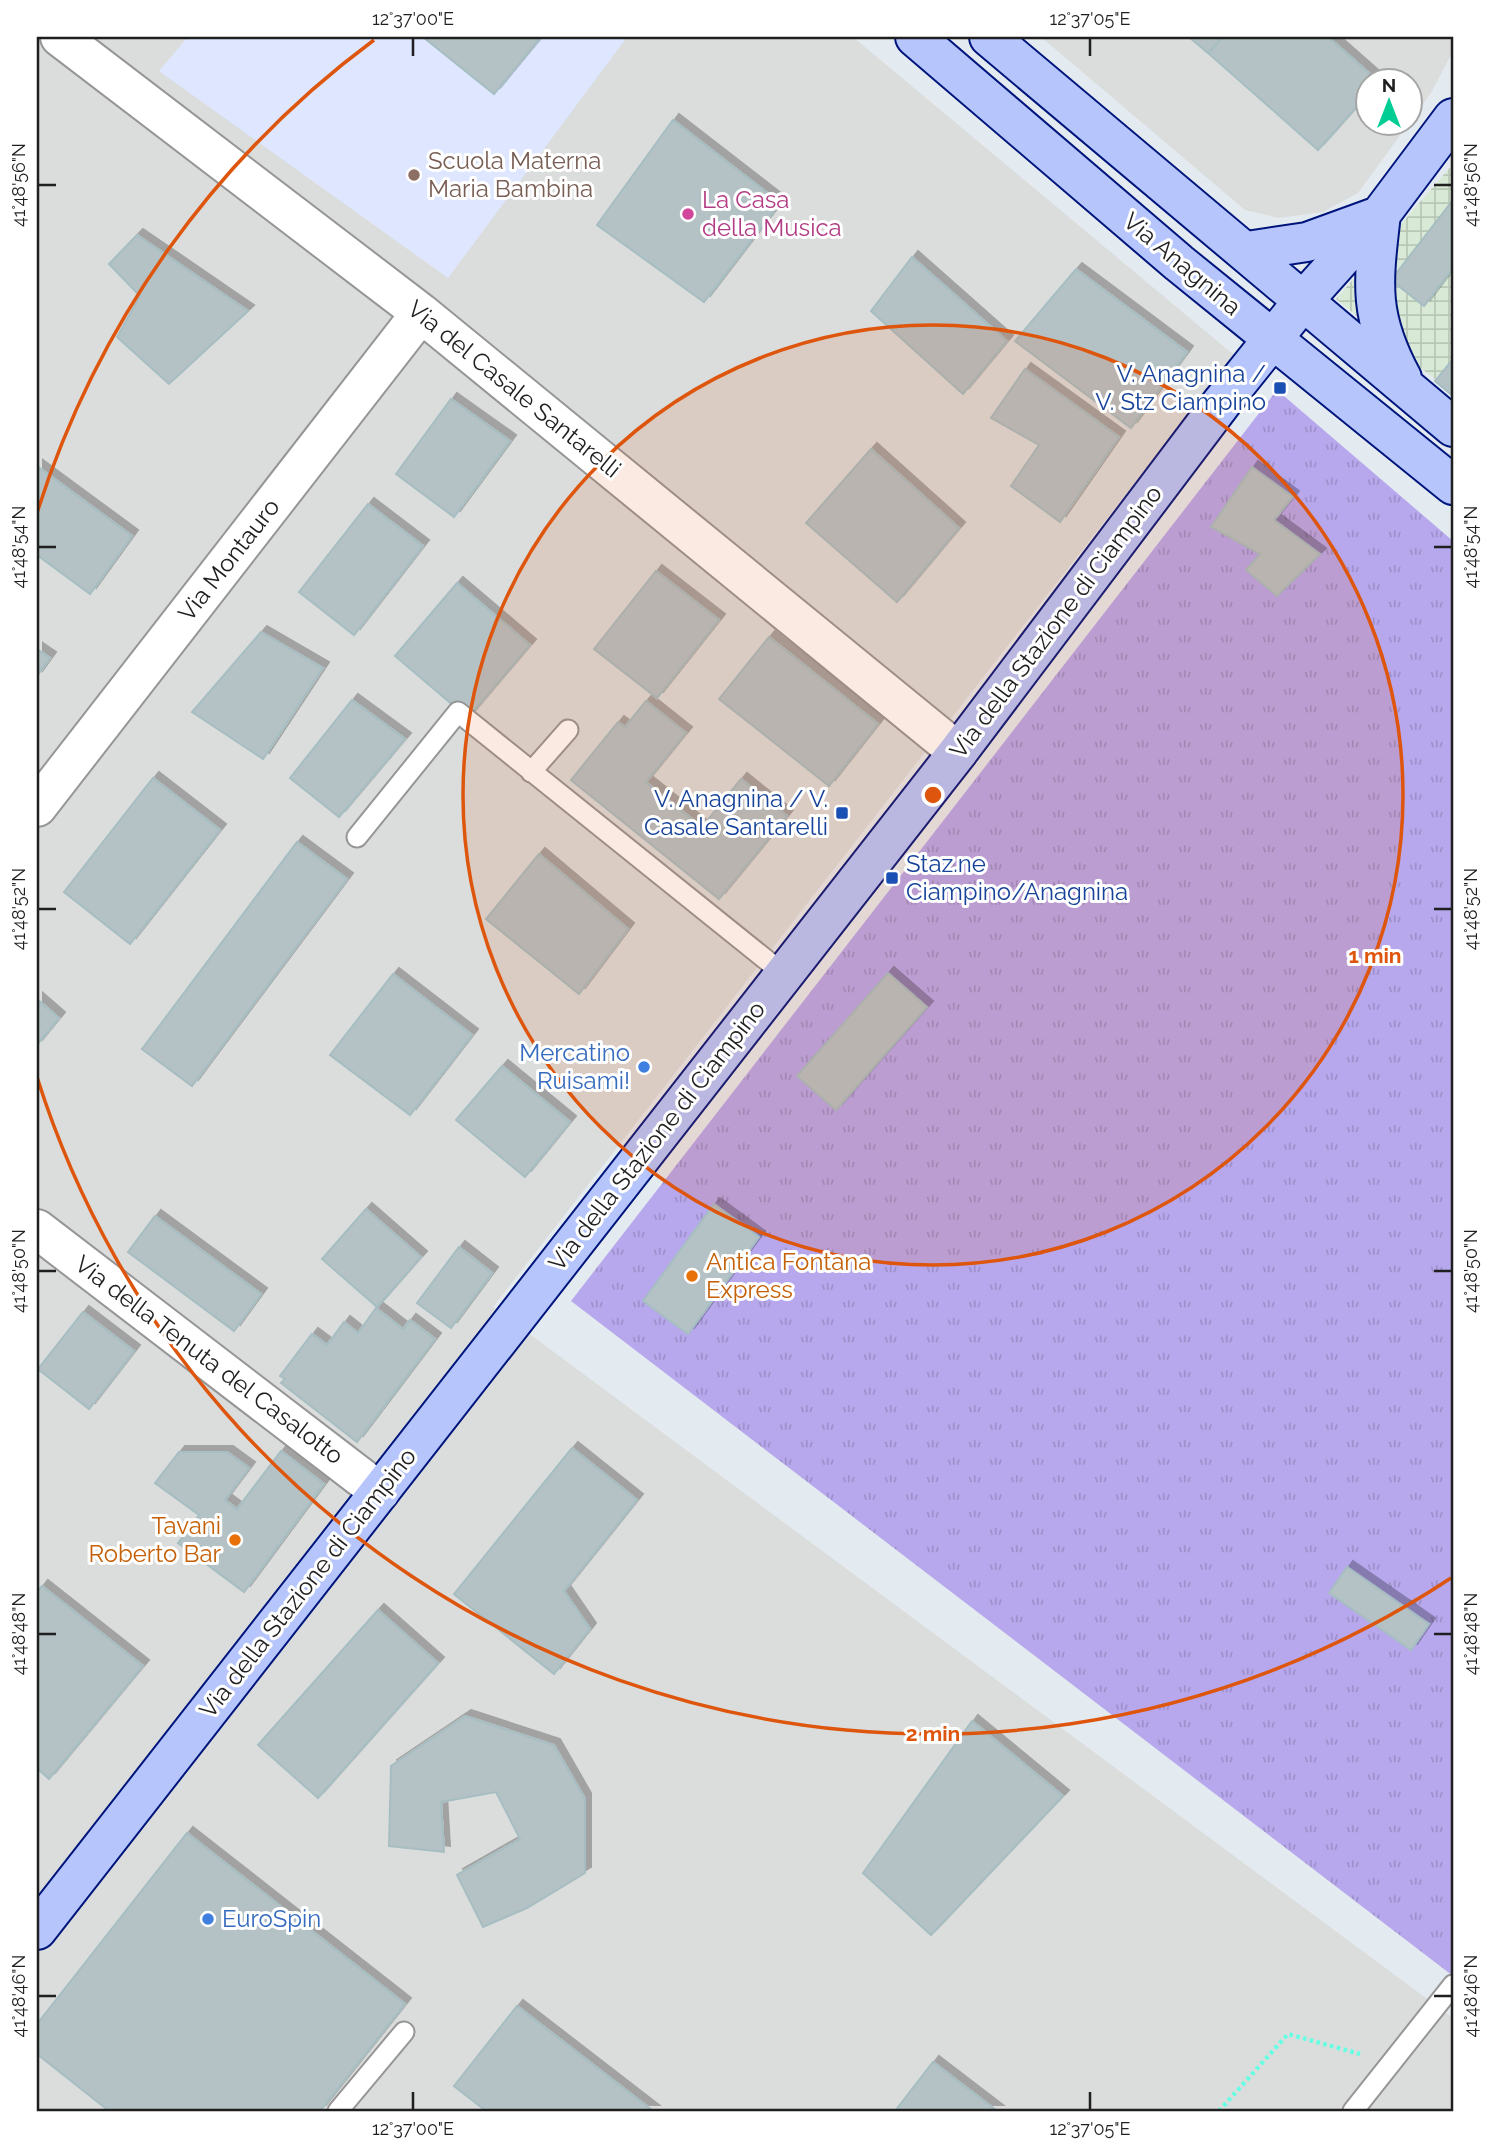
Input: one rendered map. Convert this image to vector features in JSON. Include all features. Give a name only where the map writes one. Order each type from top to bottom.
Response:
[{"type":"street","name":"Via del Casale Santarelli","points":[[60,37],[421,313],[958,752]]},
{"type":"street","name":"Via Anagnina","points":[[915,37],[1273,339],[1453,485]]},
{"type":"street","name":"Via Anagnina","points":[[1007,43],[1303,301],[1453,427]]},
{"type":"street","name":"Via della Stazione di Ciampino","points":[[37,1930],[539,1284],[785,975],[1273,339],[1303,301],[1381,214],[1453,118]]},
{"type":"street","points":[[1247,251],[1323,238],[1381,214],[1373,288],[1376,315],[1387,349],[1410,392]]},
{"type":"street","name":"Via Montauro","points":[[37,807],[421,313]]},
{"type":"street","name":"Via della Tenuta del Casalotto","points":[[37,1229],[380,1492]]},
{"type":"lane","points":[[357,837],[458,712],[785,975]]},
{"type":"lane","points":[[531,772],[568,730]]},
{"type":"lane","points":[[1353,2111],[1453,1985]]},
{"type":"lane","points":[[338,2111],[404,2032]]},
{"type":"path","points":[[1219,2111],[1288,2034],[1391,2062]]},
{"type":"shaded area","points":[[37,37],[853,37],[1234,355],[493,1307],[1453,2018],[1453,2111],[37,2111]]},
{"type":"shaded area","name":"Scuola Materna Maria Bambina","points":[[188,37],[627,37],[448,278],[159,71]]},
{"type":"shaded area","points":[[1041,37],[1453,37],[1453,51],[1424,103],[1424,66],[1354,66],[1354,136],[1400,136],[1358,193],[1323,212],[1279,218],[1245,210]]},
{"type":"shaded area","points":[[1453,164],[1453,394],[1336,299]]},
{"type":"green space","points":[[1277,390],[1453,541],[1453,1976],[571,1301]]},
{"type":"building","name":"Scuola Materna Maria Bambina","points":[[423,37],[541,37],[494,94]]},
{"type":"building","points":[[1189,37],[1223,37],[1208,53]]},
{"type":"building","points":[[1223,37],[1328,37],[1361,66],[1354,66],[1354,110],[1318,150],[1208,53]]},
{"type":"building","name":"La Casa della Musica","points":[[673,120],[780,203],[704,302],[597,225]]},
{"type":"building","points":[[1453,200],[1453,275],[1450,272],[1424,306],[1391,280]]},
{"type":"building","points":[[137,235],[248,311],[169,384],[117,337],[140,296],[109,264]]},
{"type":"building","points":[[912,257],[1007,341],[963,394],[871,311]]},
{"type":"building","points":[[1076,269],[1187,352],[1131,428],[1015,341]]},
{"type":"building","points":[[1453,359],[1453,396],[1435,381]]},
{"type":"building","points":[[1025,369],[1119,437],[1060,522],[1011,486],[1039,445],[991,418]]},
{"type":"building","points":[[451,399],[510,441],[454,517],[396,474]]},
{"type":"building","points":[[871,449],[959,528],[897,602],[806,523]]},
{"type":"building","points":[[37,466],[132,536],[90,594],[37,555]]},
{"type":"building","points":[[1252,467],[1293,497],[1274,520],[1320,554],[1277,596],[1246,570],[1260,554],[1211,527]]},
{"type":"building","points":[[368,504],[423,546],[354,635],[299,592]]},
{"type":"building","points":[[656,571],[719,620],[657,698],[594,649]]},
{"type":"building","points":[[457,583],[530,645],[468,718],[395,656]]},
{"type":"building","points":[[261,632],[323,668],[263,759],[192,712]]},
{"type":"building","points":[[769,637],[878,724],[829,786],[719,699]]},
{"type":"building","points":[[37,649],[50,658],[37,676]]},
{"type":"building","points":[[352,700],[405,739],[339,817],[290,778]]},
{"type":"building","points":[[646,701],[686,733],[646,782],[702,827],[741,779],[787,816],[719,899],[571,780],[618,722],[625,727]]},
{"type":"building","points":[[153,778],[220,830],[130,944],[64,892]]},
{"type":"building","points":[[297,842],[347,879],[192,1086],[142,1049]]},
{"type":"building","points":[[539,854],[628,929],[579,994],[486,919]]},
{"type":"building","points":[[888,973],[927,1007],[836,1110],[797,1076]]},
{"type":"building","points":[[393,974],[472,1035],[410,1115],[330,1055]]},
{"type":"building","points":[[37,999],[59,1018],[37,1045]]},
{"type":"building","points":[[502,1066],[570,1122],[525,1177],[456,1120]]},
{"type":"building","points":[[714,1204],[759,1237],[688,1334],[643,1301]]},
{"type":"building","points":[[366,1209],[421,1257],[377,1307],[322,1259]]},
{"type":"building","points":[[155,1216],[261,1294],[234,1331],[128,1252]]},
{"type":"building","points":[[459,1247],[492,1273],[451,1328],[417,1303]]},
{"type":"building","points":[[376,1308],[403,1329],[410,1320],[435,1339],[357,1442],[281,1383],[285,1379],[280,1376],[312,1334],[327,1345],[344,1322],[358,1333]]},
{"type":"building","points":[[83,1312],[134,1351],[89,1409],[38,1369]]},
{"type":"building","points":[[572,1448],[637,1500],[564,1591],[590,1629],[554,1674],[454,1594]]},
{"type":"building","points":[[281,1451],[324,1484],[244,1592],[178,1543],[199,1515],[155,1483],[179,1452],[227,1452],[249,1468],[225,1500],[237,1509]]},
{"type":"building","points":[[1347,1567],[1429,1624],[1411,1650],[1329,1593]]},
{"type":"building","points":[[42,1586],[143,1666],[49,1779],[37,1768],[37,1592]]},
{"type":"building","points":[[378,1610],[438,1663],[318,1798],[258,1745]]},
{"type":"building","points":[[465,1716],[554,1745],[585,1799],[585,1873],[527,1908],[483,1927],[457,1875],[520,1839],[496,1792],[441,1802],[444,1852],[389,1846],[391,1766]]},
{"type":"building","points":[[972,1721],[1063,1796],[931,1935],[863,1873]]},
{"type":"building","name":"EuroSpin","points":[[187,1833],[405,2004],[320,2111],[109,2111],[37,2054],[37,2024]]},
{"type":"building","points":[[517,2006],[653,2111],[486,2111],[454,2086]]},
{"type":"building","points":[[933,2062],[997,2111],[895,2111]]},
{"type":"place","name":"Scuola Materna Maria Bambina","points":[[414,175]]},
{"type":"place","name":"La Casa della Musica","points":[[688,214]]},
{"type":"place","name":"V. Anagnina / V. Stz Ciampino","points":[[1280,388]]},
{"type":"place","name":"V. Anagnina / V. Casale Santarelli","points":[[842,813]]},
{"type":"place","name":"Staz.ne Ciampino/Anagnina","points":[[892,878]]},
{"type":"place","name":"Mercatino Ruisami!","points":[[644,1067]]},
{"type":"place","name":"Antica Fontana Express","points":[[692,1276]]},
{"type":"place","name":"Tavani Roberto Bar","points":[[235,1540]]},
{"type":"place","name":"EuroSpin","points":[[208,1919]]}]
